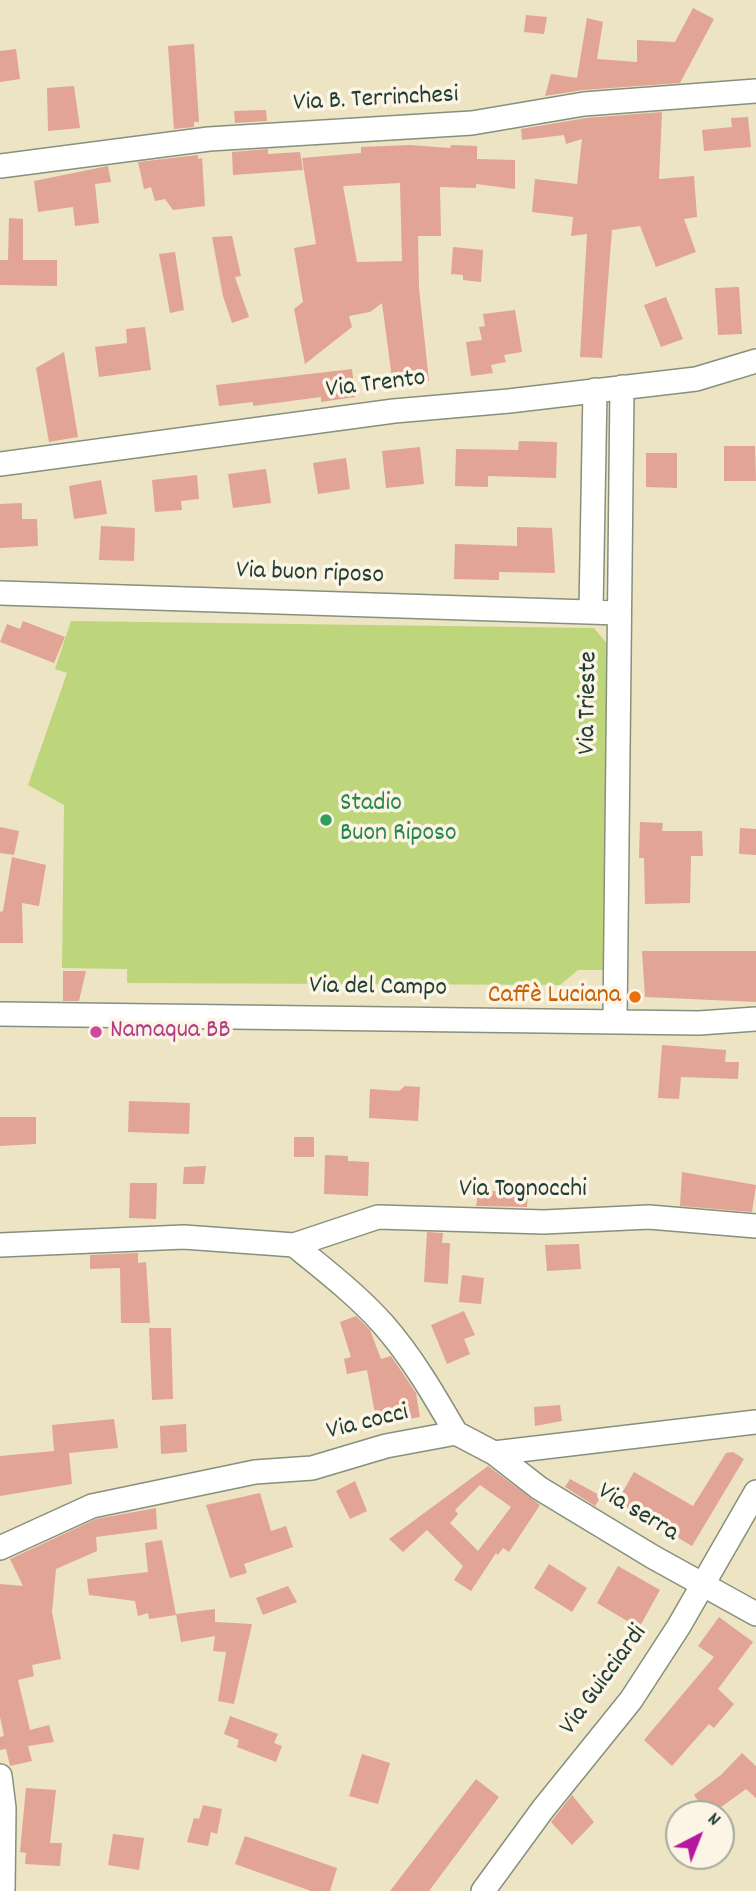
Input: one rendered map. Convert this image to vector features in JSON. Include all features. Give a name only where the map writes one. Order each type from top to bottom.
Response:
[{"type":"street","name":"Via B. Terrinchesi","points":[[0,166],[209,139],[471,123],[584,104],[756,91]]},
{"type":"street","name":"Via Trento","points":[[0,464],[394,411],[696,379],[756,361]]},
{"type":"street","name":"Via Trieste","points":[[615,1020],[622,387]]},
{"type":"street","points":[[591,611],[594,390]]},
{"type":"street","name":"Via buon riposo","points":[[0,593],[619,613]]},
{"type":"street","name":"Via del Campo","points":[[0,1014],[699,1023],[756,1019]]},
{"type":"street","name":"Via Tognocchi","points":[[0,1245],[184,1237],[294,1245],[378,1217],[544,1222],[649,1217],[756,1226]]},
{"type":"street","points":[[294,1245],[354,1294],[384,1325],[430,1388],[456,1433],[494,1453],[756,1422]]},
{"type":"street","name":"Via cocci","points":[[0,1548],[92,1506],[255,1472],[312,1468],[386,1446],[456,1433]]},
{"type":"street","name":"Via serra","points":[[494,1453],[540,1488],[653,1557],[756,1614]]},
{"type":"street","name":"Via Guicciardi","points":[[483,1891],[543,1810],[631,1700],[704,1583],[756,1492]]},
{"type":"street","points":[[0,1776],[4,1808],[3,1891]]},
{"type":"green space","points":[[71,621],[594,628],[609,646],[608,970],[578,970],[560,985],[127,983],[127,969],[62,968],[64,805],[28,785],[67,673],[55,669]]},
{"type":"building","points":[[693,8],[714,19],[680,83],[583,90],[545,96],[551,74],[577,78],[587,18],[603,22],[597,59],[637,62],[637,40],[675,42]]},
{"type":"building","points":[[526,15],[547,17],[544,34],[524,32]]},
{"type":"building","points":[[194,44],[199,122],[194,122],[194,127],[174,129],[168,46]]},
{"type":"building","points":[[16,49],[20,79],[0,82],[0,51]]},
{"type":"building","points":[[74,86],[80,128],[48,131],[47,88]]},
{"type":"building","points":[[266,110],[267,121],[235,123],[234,111]]},
{"type":"building","points":[[662,112],[659,179],[694,176],[697,217],[684,219],[696,252],[656,267],[640,226],[612,230],[602,358],[580,357],[587,234],[571,236],[573,217],[532,212],[535,179],[577,184],[582,139],[566,144],[564,135],[522,140],[521,129],[586,118]]},
{"type":"building","points":[[748,117],[751,147],[704,151],[702,130],[732,127],[731,118]]},
{"type":"building","points":[[477,146],[477,159],[515,160],[515,189],[476,184],[476,188],[440,187],[441,236],[418,236],[419,288],[429,381],[393,386],[382,303],[370,312],[349,316],[352,327],[305,364],[294,309],[303,302],[294,248],[316,244],[302,158],[361,153],[361,147]],"holes":[[[400,183],[402,261],[357,262],[343,186]]]},
{"type":"building","points":[[268,149],[268,154],[300,152],[303,170],[233,175],[232,152]]},
{"type":"building","points":[[198,155],[198,159],[202,158],[205,206],[173,210],[165,199],[155,201],[151,187],[144,189],[138,162]]},
{"type":"building","points":[[108,166],[111,182],[95,184],[99,223],[75,226],[73,207],[38,212],[34,181]]},
{"type":"building","points":[[9,218],[23,219],[23,260],[57,260],[57,286],[0,285],[0,260],[8,260]]},
{"type":"building","points":[[232,236],[241,276],[235,277],[249,317],[232,323],[223,296],[212,237]]},
{"type":"building","points":[[453,247],[483,250],[481,282],[463,280],[463,275],[451,274]]},
{"type":"building","points":[[175,252],[184,310],[170,313],[159,254]]},
{"type":"building","points":[[739,287],[742,334],[718,335],[715,288]]},
{"type":"building","points":[[666,297],[683,339],[661,347],[644,305]]},
{"type":"building","points":[[515,310],[522,352],[504,355],[506,362],[491,365],[493,373],[471,376],[466,342],[482,340],[479,327],[485,326],[483,314]]},
{"type":"building","points":[[145,327],[151,370],[99,377],[95,347],[127,343],[126,329]]},
{"type":"building","points":[[64,352],[78,437],[49,442],[36,368]]},
{"type":"building","points":[[352,369],[355,397],[321,402],[321,397],[253,406],[253,402],[219,406],[216,385]]},
{"type":"building","points":[[519,441],[557,442],[556,478],[488,476],[488,487],[455,486],[456,449],[518,450]]},
{"type":"building","points":[[724,446],[755,446],[756,481],[724,481]]},
{"type":"building","points":[[420,447],[424,484],[386,488],[382,451]]},
{"type":"building","points":[[646,453],[677,453],[677,488],[646,487]]},
{"type":"building","points":[[346,458],[350,489],[318,494],[313,463]]},
{"type":"building","points":[[266,469],[271,503],[233,508],[228,474]]},
{"type":"building","points":[[197,475],[199,499],[181,501],[182,510],[155,512],[152,480]]},
{"type":"building","points":[[101,480],[107,514],[74,519],[69,486]]},
{"type":"building","points":[[22,503],[22,519],[37,519],[38,546],[0,548],[0,504]]},
{"type":"building","points":[[101,526],[135,528],[134,561],[99,560]]},
{"type":"building","points":[[517,527],[552,528],[555,573],[499,572],[499,580],[454,579],[455,544],[517,546]]},
{"type":"building","points":[[23,621],[65,637],[54,663],[0,642],[7,624],[20,629]]},
{"type":"building","points":[[640,822],[663,823],[662,831],[702,831],[703,856],[691,856],[690,903],[645,904],[644,858],[639,858]]},
{"type":"building","points":[[0,827],[19,831],[14,855],[0,853]]},
{"type":"building","points":[[740,828],[756,829],[756,855],[739,854]]},
{"type":"building","points":[[12,857],[46,865],[39,906],[22,903],[23,943],[0,943],[0,912],[3,911]]},
{"type":"building","points":[[642,951],[756,951],[756,1002],[645,997]]},
{"type":"building","points":[[63,971],[86,971],[79,1001],[63,1001]]},
{"type":"building","points":[[662,1045],[726,1050],[725,1062],[739,1062],[738,1079],[681,1077],[679,1099],[658,1098]]},
{"type":"building","points":[[405,1086],[420,1087],[418,1121],[369,1118],[370,1089],[399,1091]]},
{"type":"building","points":[[129,1101],[190,1103],[189,1134],[128,1132]]},
{"type":"building","points":[[0,1117],[36,1117],[36,1144],[0,1146]]},
{"type":"building","points":[[294,1137],[314,1137],[314,1157],[294,1157]]},
{"type":"building","points":[[325,1155],[348,1156],[348,1161],[369,1162],[368,1196],[324,1194]]},
{"type":"building","points":[[206,1166],[204,1184],[183,1184],[184,1167]]},
{"type":"building","points":[[682,1172],[756,1185],[752,1212],[680,1206]]},
{"type":"building","points":[[130,1183],[157,1183],[156,1219],[129,1218]]},
{"type":"building","points":[[479,1189],[528,1196],[527,1207],[476,1206]]},
{"type":"building","points":[[427,1232],[443,1233],[442,1243],[450,1243],[448,1284],[424,1282]]},
{"type":"building","points":[[579,1244],[581,1269],[547,1271],[545,1245]]},
{"type":"building","points":[[138,1253],[138,1263],[146,1262],[150,1323],[121,1323],[120,1268],[90,1269],[90,1255]]},
{"type":"building","points":[[462,1275],[484,1278],[481,1304],[459,1302]]},
{"type":"building","points":[[464,1311],[475,1335],[464,1339],[470,1354],[447,1364],[431,1325]]},
{"type":"building","points":[[356,1316],[370,1330],[381,1359],[391,1356],[416,1393],[420,1417],[377,1425],[367,1370],[347,1374],[344,1359],[351,1357],[340,1322]]},
{"type":"building","points":[[149,1328],[171,1328],[173,1399],[152,1400]]},
{"type":"building","points":[[560,1405],[562,1421],[535,1426],[534,1407]]},
{"type":"building","points":[[114,1419],[118,1448],[69,1453],[72,1484],[0,1496],[0,1456],[54,1451],[52,1425]]},
{"type":"building","points":[[186,1424],[187,1452],[161,1454],[160,1426]]},
{"type":"building","points":[[733,1452],[744,1459],[692,1546],[617,1502],[634,1472],[693,1506],[726,1453]]},
{"type":"building","points":[[488,1466],[540,1505],[509,1552],[503,1548],[498,1555],[496,1553],[471,1591],[454,1580],[463,1566],[427,1530],[403,1552],[389,1539]],"holes":[[[480,1485],[511,1507],[478,1551],[450,1523],[458,1514],[455,1510]]]},
{"type":"building","points":[[570,1479],[601,1496],[595,1506],[565,1487]]},
{"type":"building","points":[[355,1481],[367,1511],[350,1519],[336,1491]]},
{"type":"building","points":[[260,1493],[271,1531],[286,1526],[293,1547],[244,1564],[247,1573],[230,1578],[206,1505]]},
{"type":"building","points":[[156,1508],[157,1529],[96,1537],[97,1551],[56,1569],[52,1612],[61,1659],[32,1665],[34,1676],[18,1680],[30,1730],[49,1725],[54,1742],[28,1746],[32,1761],[10,1766],[6,1749],[0,1750],[0,1737],[4,1736],[0,1717],[0,1584],[23,1586],[10,1559],[96,1519]]},
{"type":"building","points":[[162,1540],[176,1615],[149,1619],[148,1613],[138,1616],[135,1601],[89,1595],[87,1579],[148,1572],[145,1543]]},
{"type":"building","points":[[549,1564],[587,1588],[572,1612],[534,1588]]},
{"type":"building","points":[[618,1566],[660,1590],[639,1628],[597,1603]]},
{"type":"building","points":[[288,1586],[297,1602],[263,1615],[256,1598]]},
{"type":"building","points":[[215,1609],[215,1622],[252,1624],[234,1704],[218,1701],[226,1652],[213,1651],[215,1636],[181,1642],[176,1614]]},
{"type":"building","points":[[719,1617],[753,1642],[718,1689],[734,1704],[714,1728],[709,1724],[672,1766],[644,1740],[714,1657],[698,1646]]},
{"type":"building","points":[[230,1716],[278,1734],[274,1743],[282,1746],[276,1762],[237,1747],[239,1740],[224,1734]]},
{"type":"building","points":[[742,1753],[756,1766],[756,1798],[746,1789],[731,1800],[698,1800],[694,1795],[721,1775]]},
{"type":"building","points":[[362,1754],[390,1763],[378,1804],[349,1796]]},
{"type":"building","points":[[476,1779],[499,1797],[429,1891],[390,1891]]},
{"type":"building","points":[[26,1788],[56,1790],[50,1843],[62,1843],[60,1866],[25,1864],[26,1853],[20,1852]]},
{"type":"building","points":[[572,1795],[594,1822],[572,1845],[551,1822]]},
{"type":"building","points":[[203,1805],[222,1809],[217,1834],[211,1832],[208,1846],[187,1842],[194,1818],[199,1819]]},
{"type":"building","points":[[113,1834],[144,1838],[139,1870],[108,1865]]},
{"type":"building","points":[[245,1836],[337,1868],[330,1891],[311,1891],[235,1864]]},
{"type":"place","name":"Stadio Buon Riposo","points":[[326,820]]},
{"type":"place","name":"Caffè Luciana","points":[[635,997]]},
{"type":"place","name":"Namaqua BB","points":[[96,1032]]}]
